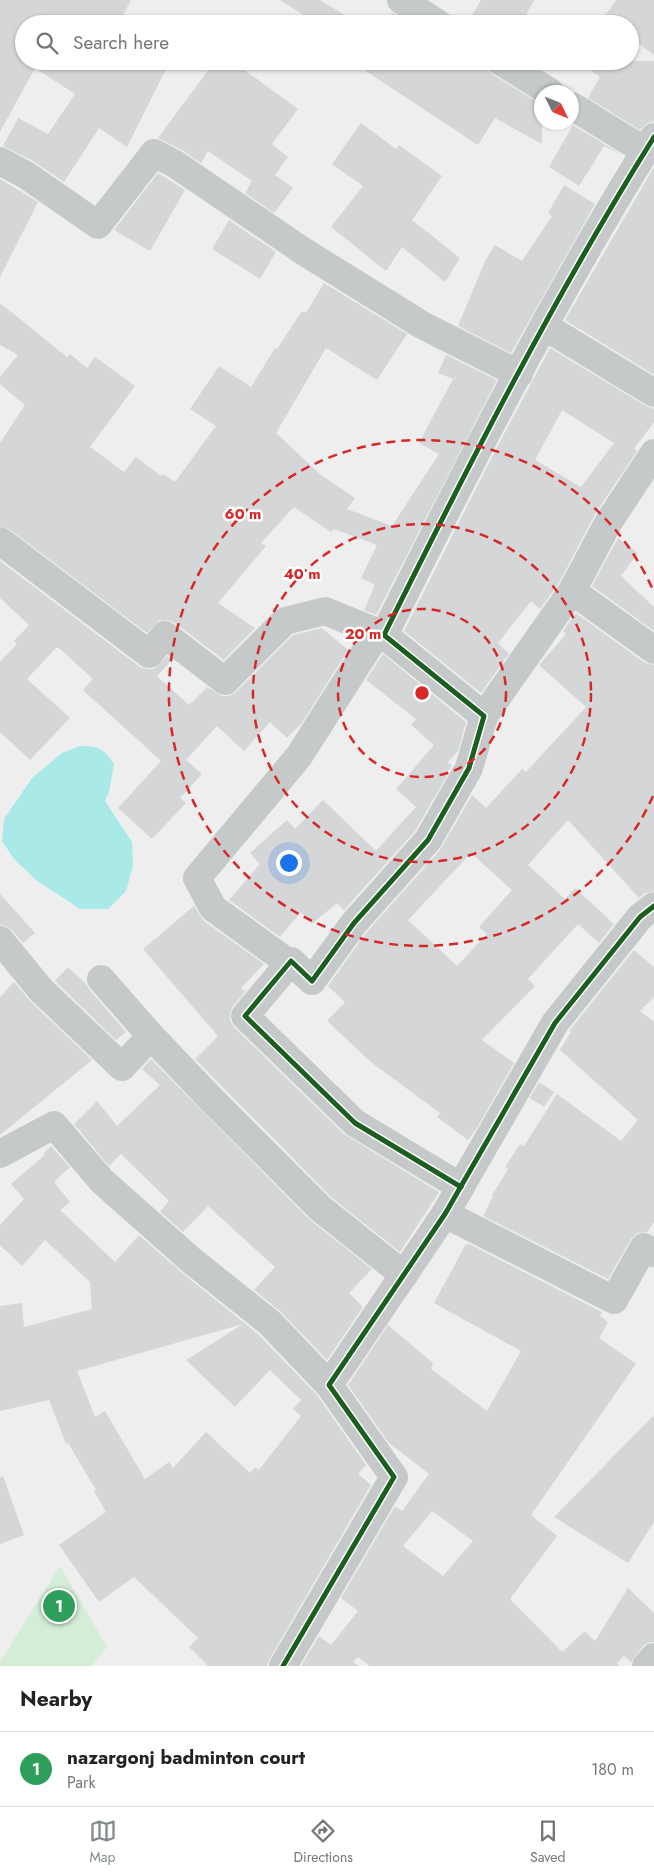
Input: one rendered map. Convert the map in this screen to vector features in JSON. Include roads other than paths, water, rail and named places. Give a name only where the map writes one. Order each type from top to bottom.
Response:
[{"type":"street","points":[[401,0],[425,15]]},
{"type":"street","points":[[515,70],[539,85]]},
{"type":"street","points":[[579,109],[650,144],[622,188],[544,326],[381,633],[299,756],[197,878],[213,908],[289,963],[291,961],[312,981],[354,923],[428,840],[469,768],[484,716],[572,591],[608,523],[654,453]]},
{"type":"street","points":[[0,161],[26,175],[98,226],[154,153],[175,164],[303,251],[422,325],[519,374]]},
{"type":"street","points":[[544,326],[654,393]]},
{"type":"street","points":[[0,541],[149,654],[165,634],[225,681],[285,621],[325,612],[381,633],[484,716]]},
{"type":"street","points":[[572,591],[654,650]]},
{"type":"street","points":[[328,1385],[445,1214],[555,1023],[640,917],[654,906]]},
{"type":"street","points":[[0,940],[9,969],[41,990],[122,1067],[151,1036]]},
{"type":"street","points":[[289,963],[245,1016],[355,1123],[461,1187]]},
{"type":"street","points":[[101,979],[151,1036],[211,1099],[321,1209],[404,1275]]},
{"type":"street","points":[[0,1154],[54,1125],[102,1181],[191,1260],[270,1323],[328,1385],[394,1477],[283,1666]]},
{"type":"street","points":[[445,1214],[614,1300],[644,1247],[654,1253]]},
{"type":"street","points":[[646,1666],[654,1657]]},
{"type":"water","points":[[80,746],[100,749],[107,754],[114,764],[109,792],[105,801],[132,842],[133,866],[126,891],[108,909],[80,909],[36,880],[14,859],[2,841],[4,819],[32,778],[62,753]]},
{"type":"place","name":"nazargonj badminton court","points":[[59,1606]]}]
